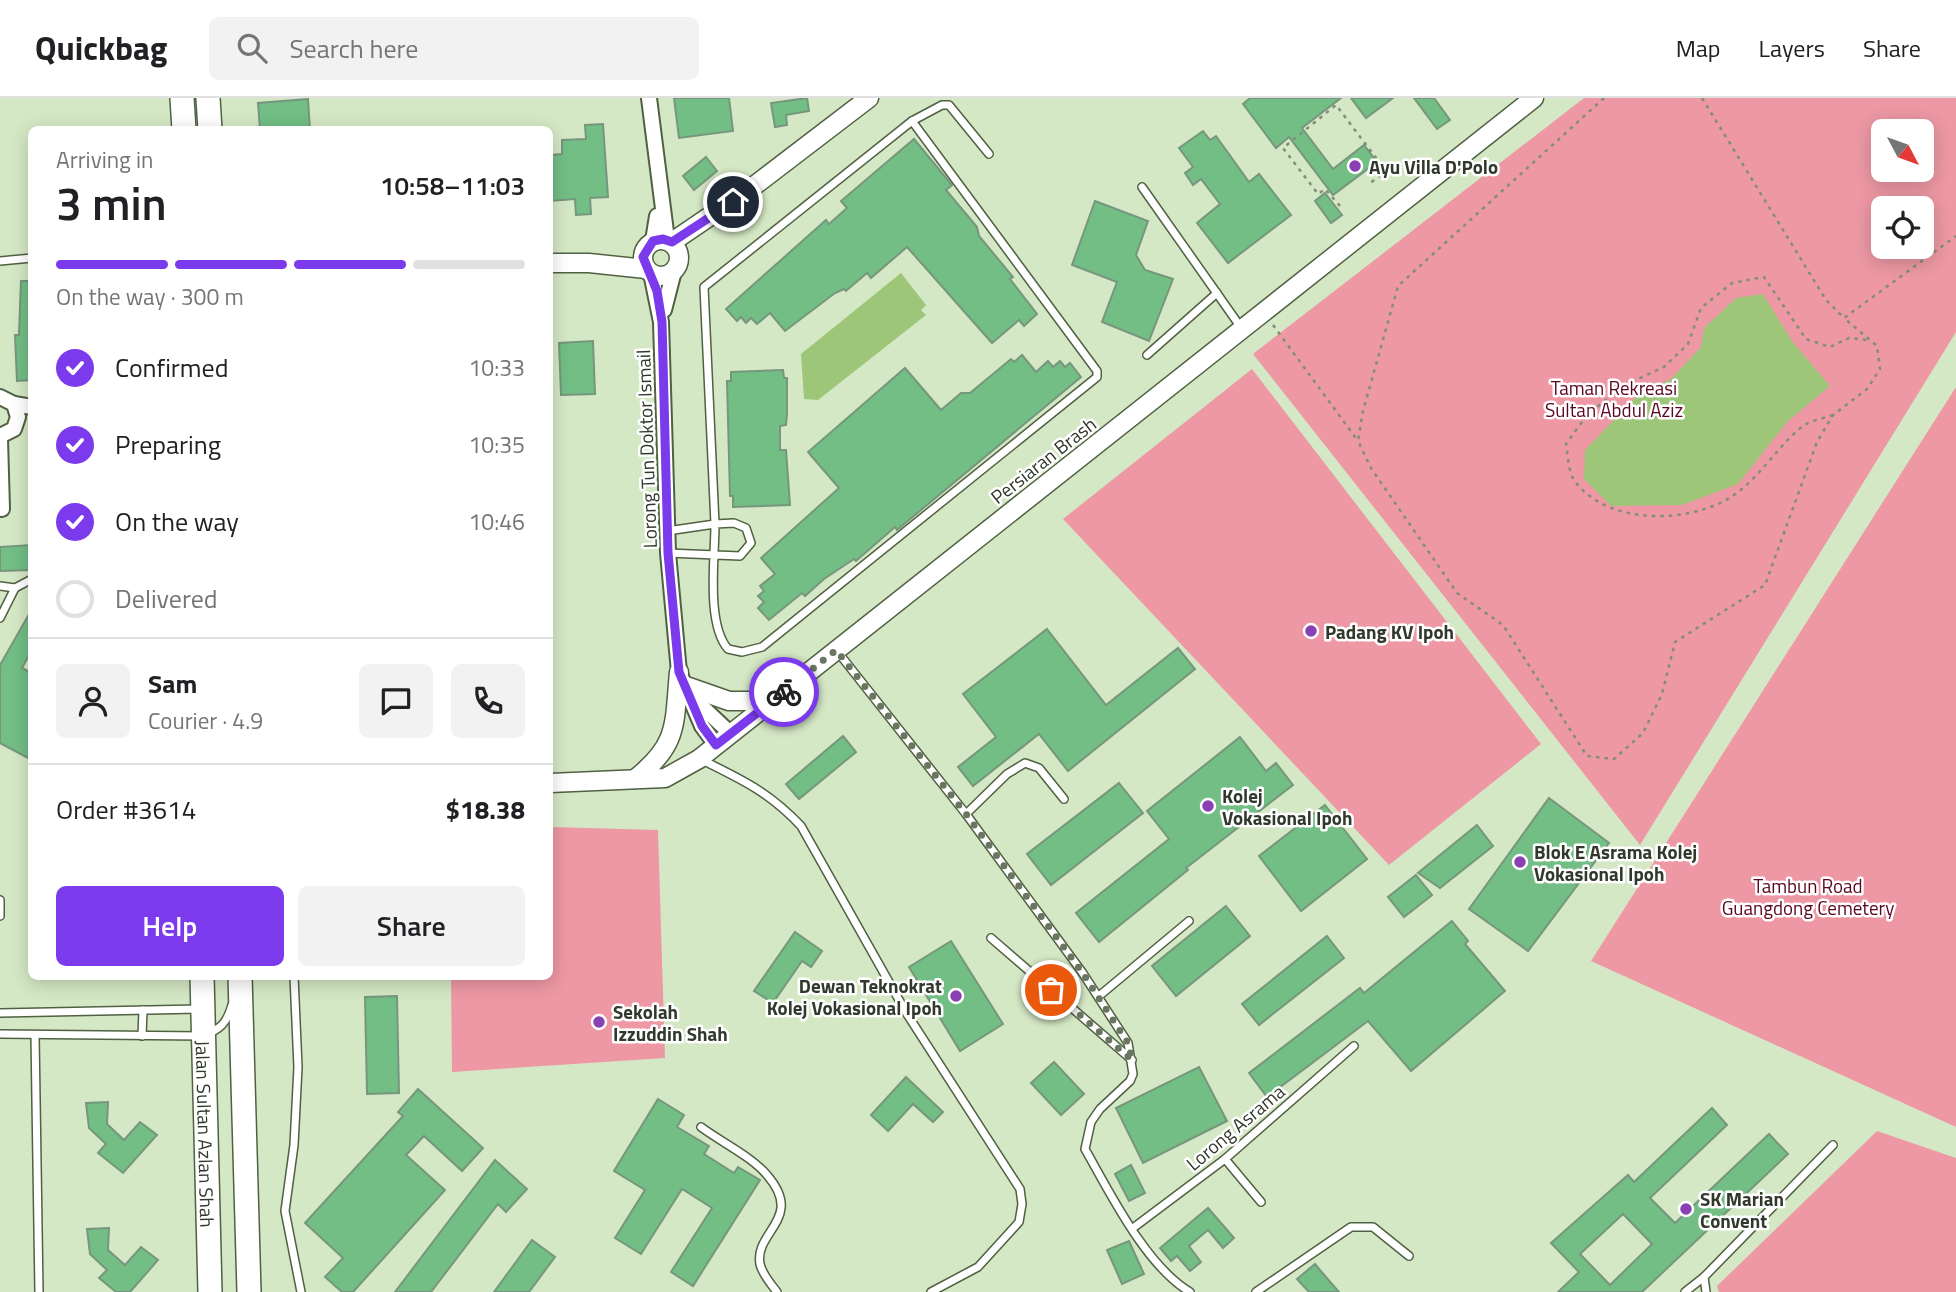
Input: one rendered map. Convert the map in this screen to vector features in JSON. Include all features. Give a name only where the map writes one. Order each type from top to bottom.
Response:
[{"type":"main road","points":[[183,98],[184,126]]},
{"type":"main road","points":[[208,98],[210,126]]},
{"type":"main road","name":"Jalan Sultan Azlan Shah","points":[[202,980],[210,1292]]},
{"type":"main road","name":"Jalan Sultan Azlan Shah","points":[[240,980],[249,1292]]},
{"type":"street","name":"Lorong Tun Doktor Ismail","points":[[649,98],[657,180],[657,222],[665,251],[662,322],[668,553],[686,685],[702,726],[716,745]]},
{"type":"street","points":[[649,271],[665,251],[869,98]]},
{"type":"street","name":"Persiaran Brash","points":[[553,783],[665,778],[699,759],[1534,98]]},
{"type":"street","points":[[589,263],[665,251]]},
{"type":"street","points":[[553,263],[589,263],[649,271],[663,276],[665,251]]},
{"type":"street","name":"Lorong Tun Doktor Ismail","points":[[649,271],[662,322]]},
{"type":"street","points":[[0,397],[14,404],[28,406]]},
{"type":"street","points":[[14,404],[18,417],[14,429]]},
{"type":"street","points":[[2,509],[0,438],[14,429],[28,427]]},
{"type":"street","points":[[686,685],[729,701],[772,701]]},
{"type":"street","points":[[686,685],[731,734]]},
{"type":"street","points":[[635,779],[663,755],[671,740],[686,685]]},
{"type":"lane","points":[[912,121],[1097,371],[1097,377],[762,647],[742,652],[727,649],[716,628],[715,524],[704,287],[912,121],[942,104],[949,104],[989,154]]},
{"type":"lane","points":[[1142,187],[1242,329]]},
{"type":"lane","points":[[0,261],[28,258]]},
{"type":"lane","points":[[1147,355],[1217,293]]},
{"type":"lane","points":[[667,531],[715,524],[741,524],[750,536],[751,543],[740,556],[668,553]]},
{"type":"lane","points":[[0,586],[15,588],[28,581]]},
{"type":"lane","points":[[0,618],[15,588]]},
{"type":"lane","points":[[836,650],[966,814],[1099,996],[1128,1043],[1132,1060],[1130,1081],[1100,1109],[1091,1122],[1085,1149],[1156,1261],[1177,1284],[1190,1292]]},
{"type":"lane","points":[[699,759],[757,787],[780,804],[801,826],[907,1014],[1020,1189],[1022,1204],[1019,1222],[978,1267],[931,1292]]},
{"type":"lane","points":[[966,814],[1007,774],[1026,763],[1039,768],[1064,799]]},
{"type":"lane","points":[[0,900],[0,916]]},
{"type":"lane","points":[[1099,996],[1189,921]]},
{"type":"lane","points":[[991,938],[1132,1060]]},
{"type":"lane","points":[[0,1034],[202,1036],[214,1032],[228,1020],[233,980]]},
{"type":"lane","points":[[294,980],[298,1067],[294,1145],[285,1211],[301,1292]]},
{"type":"lane","points":[[0,1013],[201,1009]]},
{"type":"lane","points":[[142,1036],[143,1010]]},
{"type":"lane","points":[[35,1035],[39,1292]]},
{"type":"lane","name":"Lorong Asrama","points":[[1133,1228],[1225,1159],[1354,1046]]},
{"type":"lane","points":[[701,1127],[766,1173],[776,1188],[782,1205],[781,1216],[760,1258],[760,1266],[776,1292]]},
{"type":"lane","points":[[1685,1292],[1833,1145]]},
{"type":"lane","points":[[1225,1159],[1261,1202]]},
{"type":"lane","points":[[1256,1292],[1351,1227],[1373,1227],[1409,1256]]},
{"type":"lane","points":[[1704,1276],[1706,1292]]},
{"type":"path","points":[[1358,442],[1363,411],[1398,286],[1604,98]]},
{"type":"path","points":[[1702,98],[1818,289],[1843,318],[1870,340],[1877,346],[1880,369],[1867,389],[1833,415],[1804,425],[1761,473],[1725,500],[1673,516],[1618,513],[1594,500],[1573,478],[1566,444],[1587,415],[1625,385],[1664,366],[1688,344],[1701,308],[1731,283],[1764,277],[1806,340],[1830,347],[1849,338],[1870,340]]},
{"type":"path","points":[[1340,206],[1325,188],[1318,194],[1283,148],[1336,105],[1386,172],[1369,184]]},
{"type":"path","points":[[1843,318],[1956,236]]},
{"type":"path","points":[[1263,313],[1358,442],[1371,468],[1457,593],[1503,625],[1587,756],[1615,759],[1643,733],[1662,694],[1675,642],[1765,585],[1817,442],[1833,415]]},
{"type":"green space","name":"Taman Rekreasi Sultan Abdul Aziz","points":[[1584,98],[1956,98],[1956,332],[1640,845],[1253,354]]},
{"type":"green space","name":"Padang KV Ipoh","points":[[1252,369],[1541,744],[1389,865],[1063,519]]},
{"type":"green space","name":"Tambun Road Guangdong Cemetery","points":[[1956,387],[1956,1127],[1591,961]]},
{"type":"green space","points":[[553,827],[658,830],[665,1058],[452,1072],[451,980],[553,980]]},
{"type":"green space","points":[[1877,1131],[1956,1158],[1956,1292],[1719,1292],[1717,1286]]},
{"type":"shaded area","points":[[901,273],[926,305],[921,310],[926,315],[818,400],[804,399],[801,354]]},
{"type":"shaded area","points":[[1763,294],[1792,341],[1830,386],[1788,421],[1738,484],[1682,505],[1611,506],[1584,479],[1585,450],[1637,396],[1671,379],[1701,347],[1704,328],[1736,298]]},
{"type":"building","points":[[674,98],[729,98],[733,131],[679,138]]},
{"type":"building","points":[[807,98],[809,111],[786,115],[787,125],[775,127],[771,103]]},
{"type":"building","points":[[1250,98],[1341,98],[1302,128],[1333,169],[1364,145],[1377,162],[1333,195],[1289,137],[1276,148],[1243,104]]},
{"type":"building","points":[[1351,98],[1393,98],[1366,118]]},
{"type":"building","points":[[1414,98],[1434,98],[1450,120],[1437,129]]},
{"type":"building","points":[[308,99],[310,126],[260,126],[258,103]]},
{"type":"building","points":[[603,124],[608,197],[590,198],[591,214],[576,215],[575,199],[553,201],[553,155],[562,154],[562,140],[586,139],[585,125]]},
{"type":"building","points":[[1203,131],[1210,140],[1216,136],[1249,182],[1259,174],[1291,215],[1228,263],[1197,223],[1220,204],[1201,179],[1193,185],[1185,173],[1193,167],[1179,148]]},
{"type":"building","points":[[914,139],[952,185],[946,190],[977,227],[979,236],[1013,277],[1010,279],[1037,314],[1024,326],[1019,320],[992,343],[907,247],[871,278],[867,273],[846,291],[844,289],[835,293],[785,331],[770,313],[757,324],[751,318],[746,323],[741,317],[737,321],[726,309],[826,220],[829,224],[847,208],[841,201]]},
{"type":"building","points":[[706,157],[717,171],[694,190],[683,176]]},
{"type":"building","points":[[1325,193],[1342,215],[1331,223],[1315,201]]},
{"type":"building","points":[[1095,201],[1148,221],[1136,255],[1145,270],[1173,279],[1149,341],[1102,322],[1117,282],[1072,265]]},
{"type":"building","points":[[21,281],[28,281],[28,380],[17,381],[15,335],[19,335]]},
{"type":"building","points":[[593,341],[595,394],[561,395],[559,343]]},
{"type":"building","points":[[1022,355],[1036,372],[1048,361],[1053,367],[1060,361],[1065,367],[1070,363],[1081,377],[897,530],[895,527],[856,561],[854,559],[824,579],[805,596],[802,593],[769,620],[758,608],[764,602],[758,596],[764,591],[760,586],[775,574],[761,558],[839,488],[808,452],[905,368],[941,410],[961,393],[970,393],[1011,359],[1014,362]]},
{"type":"building","points":[[783,370],[784,378],[787,378],[787,414],[786,425],[780,426],[780,450],[786,450],[790,505],[733,507],[733,496],[730,496],[727,381],[731,381],[731,372]]},
{"type":"building","points":[[28,545],[28,570],[0,571],[0,547]]},
{"type":"building","points":[[28,616],[28,657],[22,668],[28,671],[28,758],[0,743],[0,665]]},
{"type":"building","points":[[1047,629],[1106,705],[1178,648],[1195,669],[1068,771],[1039,734],[973,786],[958,767],[996,737],[963,694]]},
{"type":"building","points":[[843,736],[856,752],[799,799],[786,784]]},
{"type":"building","points":[[1240,737],[1266,771],[1276,763],[1293,785],[1186,868],[1188,870],[1099,942],[1076,913],[1169,839],[1147,811]]},
{"type":"building","points":[[1119,783],[1143,813],[1051,885],[1027,854]]},
{"type":"building","points":[[1549,798],[1609,843],[1528,951],[1469,909]]},
{"type":"building","points":[[1325,805],[1367,859],[1301,911],[1259,856]]},
{"type":"building","points":[[1477,825],[1493,846],[1440,888],[1418,873]]},
{"type":"building","points":[[1416,875],[1432,895],[1404,917],[1388,897]]},
{"type":"building","points":[[1226,906],[1250,936],[1176,996],[1152,966]]},
{"type":"building","points":[[1452,921],[1468,941],[1465,944],[1505,991],[1411,1071],[1368,1021],[1267,1097],[1249,1073],[1360,988],[1364,993]]},
{"type":"building","points":[[795,932],[822,951],[811,967],[802,961],[773,1003],[754,991]]},
{"type":"building","points":[[1327,936],[1344,958],[1259,1025],[1242,1004]]},
{"type":"building","name":"Dewan Teknokrat Kolej Vokasional Ipoh","points":[[951,941],[1003,1024],[960,1051],[909,967]]},
{"type":"building","points":[[397,996],[399,1093],[367,1094],[365,997]]},
{"type":"building","points":[[1054,1062],[1084,1094],[1061,1115],[1031,1083]]},
{"type":"building","points":[[1199,1067],[1227,1121],[1143,1163],[1116,1108]]},
{"type":"building","points":[[906,1077],[943,1112],[933,1122],[913,1104],[888,1131],[871,1115]]},
{"type":"building","points":[[418,1089],[483,1148],[462,1171],[424,1136],[406,1155],[445,1190],[353,1292],[342,1292],[325,1277],[343,1258],[305,1223],[403,1116],[398,1112]]},
{"type":"building","points":[[658,1099],[684,1115],[677,1127],[709,1146],[704,1154],[734,1173],[738,1167],[760,1180],[693,1286],[671,1272],[712,1208],[682,1189],[641,1254],[615,1238],[645,1190],[614,1171]]},
{"type":"building","points":[[108,1102],[107,1124],[124,1140],[140,1122],[157,1135],[123,1173],[98,1153],[106,1144],[89,1128],[86,1103]]},
{"type":"building","points":[[1712,1108],[1727,1125],[1650,1198],[1675,1223],[1769,1134],[1788,1154],[1642,1292],[1558,1292],[1579,1272],[1551,1243],[1628,1175],[1634,1182]],"holes":[[[1623,1214],[1652,1244],[1610,1285],[1580,1254]]]},
{"type":"building","points":[[495,1160],[527,1189],[506,1212],[498,1204],[431,1292],[395,1292]]},
{"type":"building","points":[[1131,1165],[1145,1193],[1129,1201],[1115,1174]]},
{"type":"building","points":[[1208,1208],[1234,1238],[1223,1248],[1208,1230],[1189,1246],[1201,1262],[1190,1271],[1177,1256],[1171,1261],[1160,1248]]},
{"type":"building","points":[[109,1228],[108,1250],[125,1265],[141,1247],[158,1260],[130,1292],[116,1292],[99,1278],[107,1270],[90,1254],[87,1229]]},
{"type":"building","points":[[532,1240],[555,1257],[529,1292],[494,1292]]},
{"type":"building","points":[[1129,1241],[1144,1274],[1122,1284],[1107,1250]]},
{"type":"building","points":[[1315,1264],[1339,1292],[1309,1292],[1297,1279]]},
{"type":"way so far","points":[[784,692],[836,650],[966,814],[1082,972],[1128,1043],[1132,1060],[1051,990]]},
{"type":"place","name":"Ayu Villa D'Polo","points":[[1355,166]]},
{"type":"place","name":"Padang KV Ipoh","points":[[1311,631]]},
{"type":"place","name":"Kolej Vokasional Ipoh","points":[[1208,806]]},
{"type":"place","name":"Blok E Asrama Kolej Vokasional Ipoh","points":[[1520,862]]},
{"type":"place","name":"Dewan Teknokrat Kolej Vokasional Ipoh","points":[[956,996]]},
{"type":"place","name":"Sekolah Izzuddin Shah","points":[[599,1022]]},
{"type":"place","name":"SK Marian Convent","points":[[1686,1209]]},
{"type":"route","points":[[733,202],[672,242],[663,239],[653,241],[644,250],[643,257],[643,263],[651,273],[657,291],[662,322],[668,553],[679,672],[693,698],[702,726],[716,745],[784,692]]}]
